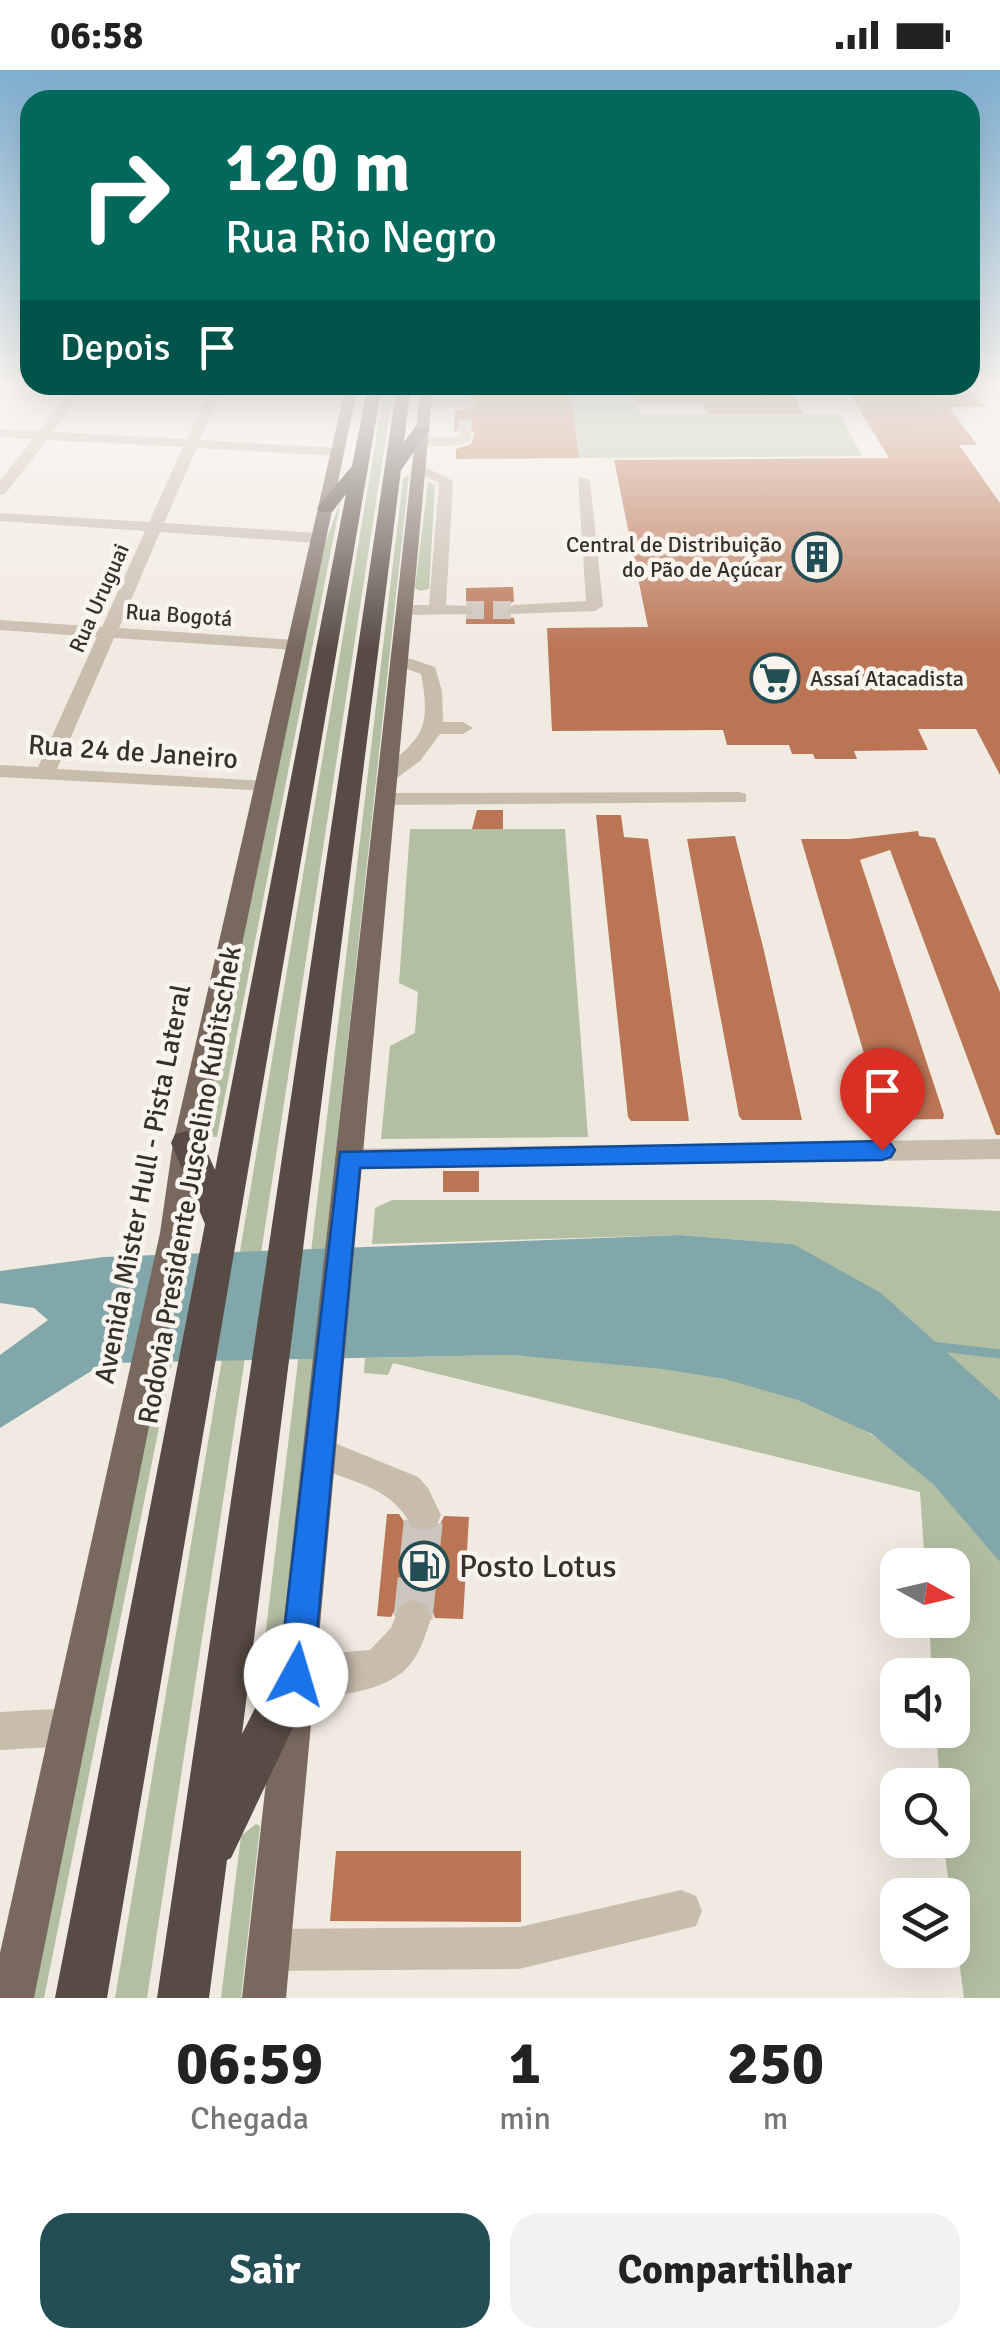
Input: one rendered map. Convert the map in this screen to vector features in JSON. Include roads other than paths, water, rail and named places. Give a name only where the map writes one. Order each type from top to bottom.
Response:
[{"type":"highway","points":[[326,508],[378,472]]},
{"type":"highway","name":"Rodovia Presidente Juscelino Kubitschek","points":[[81,1998],[223,1226],[399,472]]},
{"type":"highway","name":"Rodovia Presidente Juscelino Kubitschek","points":[[183,1998],[401,472]]},
{"type":"highway","points":[[187,1142],[223,1226]]},
{"type":"highway","points":[[201,1866],[296,1675]]},
{"type":"main road","name":"Avenida Mister Hull - Pista Lateral","points":[[12,1998],[174,1233],[187,1142],[333,472]]},
{"type":"main road","points":[[264,1998],[404,610],[403,472]]},
{"type":"street","name":"Rua Uruguai","points":[[45,774],[180,472]]},
{"type":"street","points":[[431,472],[446,481],[437,610]]},
{"type":"street","points":[[514,610],[594,606],[583,480]]},
{"type":"street","points":[[0,518],[319,538]]},
{"type":"street","points":[[404,610],[466,610]]},
{"type":"street","name":"Rua Bogotá","points":[[0,625],[295,644]]},
{"type":"street","points":[[385,790],[423,752],[431,728],[434,691],[429,671],[399,660]]},
{"type":"street","points":[[431,728],[463,728]]},
{"type":"street","name":"Rua 24 de Janeiro","points":[[0,771],[264,787]]},
{"type":"street","points":[[385,790],[739,798]]},
{"type":"street","points":[[348,1159],[1000,1150]]},
{"type":"street","points":[[320,1452],[341,1465],[381,1473],[403,1483],[418,1498],[424,1515]]},
{"type":"street","points":[[296,1675],[371,1672],[388,1663],[402,1645],[413,1618]]},
{"type":"street","points":[[0,1731],[71,1727]]},
{"type":"street","points":[[268,1950],[519,1948],[680,1910]]},
{"type":"water","points":[[679,1235],[793,1244],[881,1293],[1000,1400],[1000,1562],[933,1484],[872,1434],[798,1400],[725,1379],[663,1369],[512,1355],[104,1363],[0,1428],[0,1355],[48,1320],[34,1308],[0,1303],[0,1271],[104,1257]]},
{"type":"waterway","points":[[931,1346],[1000,1354]]},
{"type":"tunnel","points":[[466,610],[514,610]]},
{"type":"tunnel","points":[[413,1618],[424,1515]]},
{"type":"place","name":"Central de Distribuição do Pão de Açúcar","points":[[817,557]]},
{"type":"place","name":"Assaí Atacadista","points":[[775,678]]},
{"type":"place","name":"Posto Lotus","points":[[424,1566]]}]
